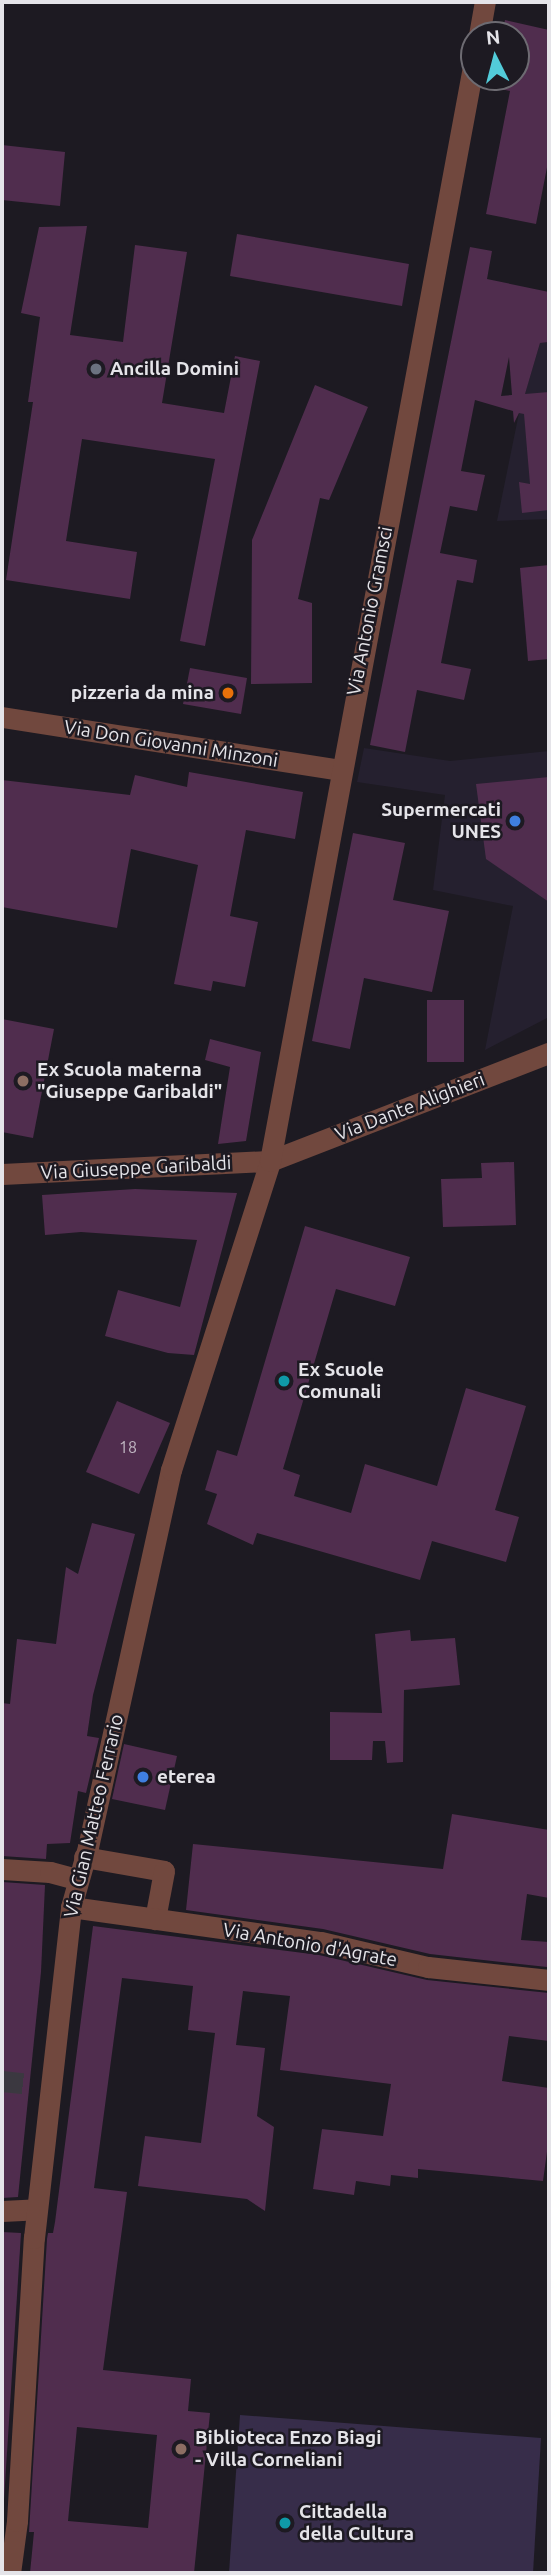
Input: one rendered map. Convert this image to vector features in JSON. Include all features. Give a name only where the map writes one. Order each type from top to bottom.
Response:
[{"type":"street","points":[[482,21],[485,2]]},
{"type":"street","name":"Via Antonio Gramsci","points":[[270,1161],[340,770],[468,91]]},
{"type":"street","name":"Via Don Giovanni Minzoni","points":[[2,717],[340,770]]},
{"type":"street","name":"Via Dante Alighieri","points":[[270,1161],[549,1053]]},
{"type":"street","name":"Via Giuseppe Garibaldi","points":[[2,1174],[270,1161]]},
{"type":"street","name":"Via Gian Matteo Ferrario","points":[[10,2573],[17,2521],[37,2208],[40,2085],[71,1907],[171,1470],[270,1161]]},
{"type":"street","points":[[84,1857],[164,1871],[155,1919]]},
{"type":"street","points":[[2,1869],[50,1872],[77,1879]]},
{"type":"street","name":"Via Antonio d'Agrate","points":[[71,1907],[321,1942],[428,1967],[549,1980]]},
{"type":"street","points":[[2,2211],[37,2208]]},
{"type":"shaded area","points":[[549,342],[549,519],[497,521],[519,413],[540,343]]},
{"type":"shaded area","points":[[364,748],[450,761],[549,751],[549,1017],[485,1050],[513,906],[433,890],[445,795],[357,782]]},
{"type":"shaded area","points":[[240,2415],[541,2438],[533,2573],[229,2573]]},
{"type":"building","points":[[530,26],[549,30],[549,157],[536,224],[486,214],[510,91],[530,91]]},
{"type":"building","points":[[2,145],[65,152],[60,206],[2,200]]},
{"type":"building","points":[[87,226],[70,335],[123,342],[135,245],[187,252],[162,403],[224,413],[235,356],[260,361],[205,646],[180,641],[215,459],[82,439],[66,541],[137,552],[130,599],[6,580],[33,402],[28,402],[40,317],[21,313],[39,227]]},
{"type":"building","points":[[237,234],[409,264],[402,306],[230,276]]},
{"type":"building","points":[[470,247],[492,251],[487,279],[549,292],[549,342],[540,343],[525,394],[549,392],[549,510],[522,513],[519,482],[530,484],[524,414],[519,413],[514,423],[513,411],[475,400],[461,471],[485,475],[477,511],[450,506],[440,553],[477,560],[473,583],[457,580],[441,663],[471,669],[464,700],[417,690],[405,752],[370,745]],"holes":[[[509,357],[512,395],[501,396]]]},
{"type":"building","points":[[315,385],[368,407],[329,500],[320,498],[298,599],[312,603],[312,683],[251,684],[252,540]]},
{"type":"building","points":[[549,565],[549,659],[528,661],[520,568]]},
{"type":"building","points":[[190,668],[247,678],[241,714],[183,704]]},
{"type":"building","points":[[189,772],[303,792],[295,839],[246,830],[230,916],[258,922],[245,987],[213,981],[211,991],[174,984],[198,865],[131,849],[117,928],[2,907],[2,780],[130,795],[135,775],[187,787]]},
{"type":"building","name":"Supermercati UNES","points":[[549,777],[549,902],[486,859],[476,784]]},
{"type":"building","points":[[353,833],[405,843],[393,900],[449,911],[432,992],[364,978],[350,1049],[312,1041]]},
{"type":"building","points":[[427,1000],[464,1000],[464,1062],[427,1062]]},
{"type":"building","name":"Ex Scuola materna \"Giuseppe Garibaldi\"","points":[[2,1019],[54,1029],[33,1138],[2,1132]]},
{"type":"building","points":[[210,1039],[261,1052],[246,1141],[218,1144],[230,1067],[205,1060]]},
{"type":"building","points":[[514,1162],[516,1225],[443,1227],[441,1179],[482,1178],[481,1163]]},
{"type":"building","points":[[135,1189],[237,1193],[194,1355],[168,1353],[105,1336],[118,1290],[180,1307],[197,1240],[81,1232],[45,1235],[42,1195]]},
{"type":"building","points":[[305,1226],[410,1257],[395,1306],[336,1289],[283,1469],[300,1475],[294,1496],[351,1513],[365,1464],[437,1486],[466,1388],[526,1406],[495,1510],[519,1517],[506,1562],[432,1541],[420,1580],[257,1533],[253,1545],[207,1524],[217,1494],[205,1490],[217,1450],[237,1456]]},
{"type":"building","points":[[117,1401],[170,1423],[139,1494],[86,1472]]},
{"type":"building","points":[[92,1523],[135,1534],[93,1695],[87,1736],[99,1738],[86,1793],[78,1791],[70,1843],[47,1844],[46,1859],[2,1856],[2,1703],[10,1704],[17,1639],[56,1644],[66,1567],[78,1574]]},
{"type":"building","points":[[410,1630],[411,1641],[455,1638],[460,1685],[404,1690],[403,1762],[387,1763],[385,1741],[373,1741],[372,1760],[330,1760],[330,1712],[382,1713],[375,1634]]},
{"type":"building","points":[[124,1744],[177,1756],[165,1810],[112,1799]]},
{"type":"building","points":[[452,1814],[549,1830],[549,1898],[527,1894],[521,1940],[549,1942],[547,1967],[430,1954],[323,1929],[186,1910],[193,1844],[443,1869]]},
{"type":"building","points":[[2,1882],[45,1885],[41,1972],[18,2197],[2,2198]]},
{"type":"building","points":[[93,1926],[319,1955],[427,1980],[549,1993],[549,2041],[509,2036],[502,2081],[549,2088],[549,2137],[543,2181],[418,2169],[418,2178],[391,2175],[390,2186],[356,2181],[354,2195],[313,2189],[322,2129],[383,2136],[391,2084],[280,2070],[290,1996],[243,1991],[236,2045],[265,2048],[257,2116],[274,2127],[265,2211],[247,2199],[138,2186],[145,2136],[201,2143],[215,2033],[188,2030],[193,1986],[122,1978],[94,2188],[127,2192],[103,2370],[191,2379],[188,2411],[210,2413],[194,2573],[30,2573],[34,2532],[29,2532],[47,2239],[48,2233],[53,2233]],"holes":[[[77,2427],[157,2435],[148,2528],[68,2521]]]},
{"type":"building","points":[[2,2232],[21,2233],[2,2531]]},
{"type":"tunnel","points":[[2,2081],[30,2084]]},
{"type":"place","name":"Ancilla Domini","points":[[96,369]]},
{"type":"place","name":"pizzeria da mina","points":[[228,693]]},
{"type":"place","name":"Supermercati UNES","points":[[515,821]]},
{"type":"place","name":"Ex Scuola materna \"Giuseppe Garibaldi\"","points":[[23,1081]]},
{"type":"place","name":"Ex Scuole Comunali","points":[[284,1381]]},
{"type":"place","name":"eterea","points":[[143,1777]]},
{"type":"place","name":"Biblioteca Enzo Biagi - Villa Corneliani","points":[[181,2449]]},
{"type":"place","name":"Cittadella della Cultura","points":[[285,2523]]}]
